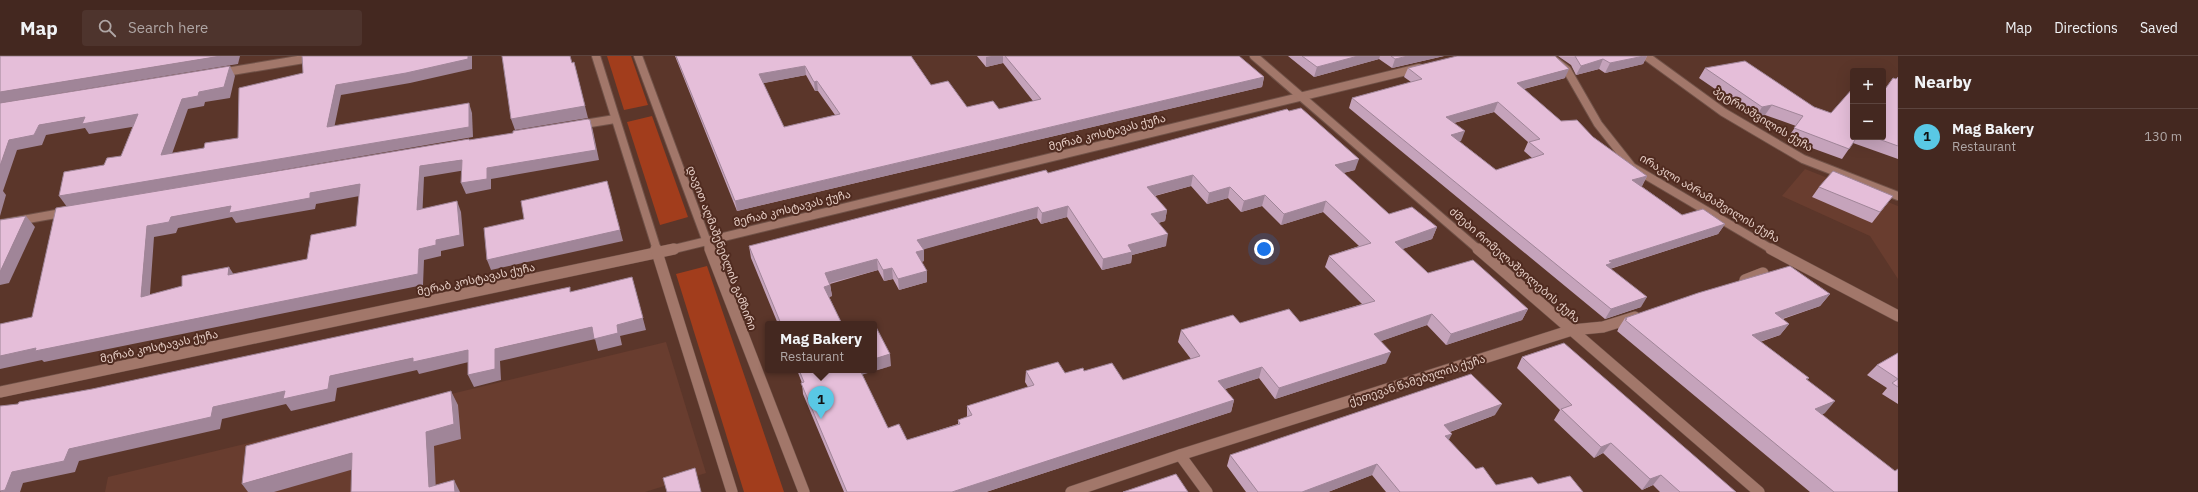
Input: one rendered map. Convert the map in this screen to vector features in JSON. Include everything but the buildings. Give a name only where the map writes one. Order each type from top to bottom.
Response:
[{"type":"street","points":[[212,74],[322,56]]},
{"type":"street","points":[[596,56],[732,492]]},
{"type":"street","name":"დავით აღმაშენებლის გამზირი","points":[[638,56],[706,240],[804,492]]},
{"type":"street","name":"ძმები რომელაშვილების ქუჩა","points":[[1254,56],[1759,492]]},
{"type":"street","name":"ირაკლი აბრამაშვილის ქუჩა","points":[[1549,56],[1567,70],[1598,124],[1632,167],[1791,261],[1898,316]]},
{"type":"street","name":"პეტრიაშვილის ქუჩა","points":[[1646,56],[1723,112],[1803,159],[1898,196]]},
{"type":"street","name":"მერაბ კოსტავას ქუჩა","points":[[0,392],[658,253],[706,240],[1303,97],[1430,65]]},
{"type":"street","points":[[570,126],[616,119]]},
{"type":"street","points":[[0,224],[78,210]]},
{"type":"street","points":[[1734,283],[1763,274]]},
{"type":"street","name":"ქეთევან წამებულის ქუჩა","points":[[1071,492],[1180,454],[1572,330],[1604,327],[1647,313]]},
{"type":"street","points":[[1180,454],[1207,492]]},
{"type":"shaded area","points":[[607,56],[631,56],[648,105],[624,110]]},
{"type":"shaded area","points":[[652,116],[688,217],[660,225],[627,122]]},
{"type":"shaded area","points":[[1805,169],[1898,206],[1898,279],[1870,236],[1782,196]]},
{"type":"shaded area","points":[[707,266],[784,492],[744,492],[676,274]]},
{"type":"shaded area","points":[[666,342],[706,473],[645,492],[105,492],[108,477]]},
{"type":"place","name":"Mag Bakery","points":[[821,419]]}]
